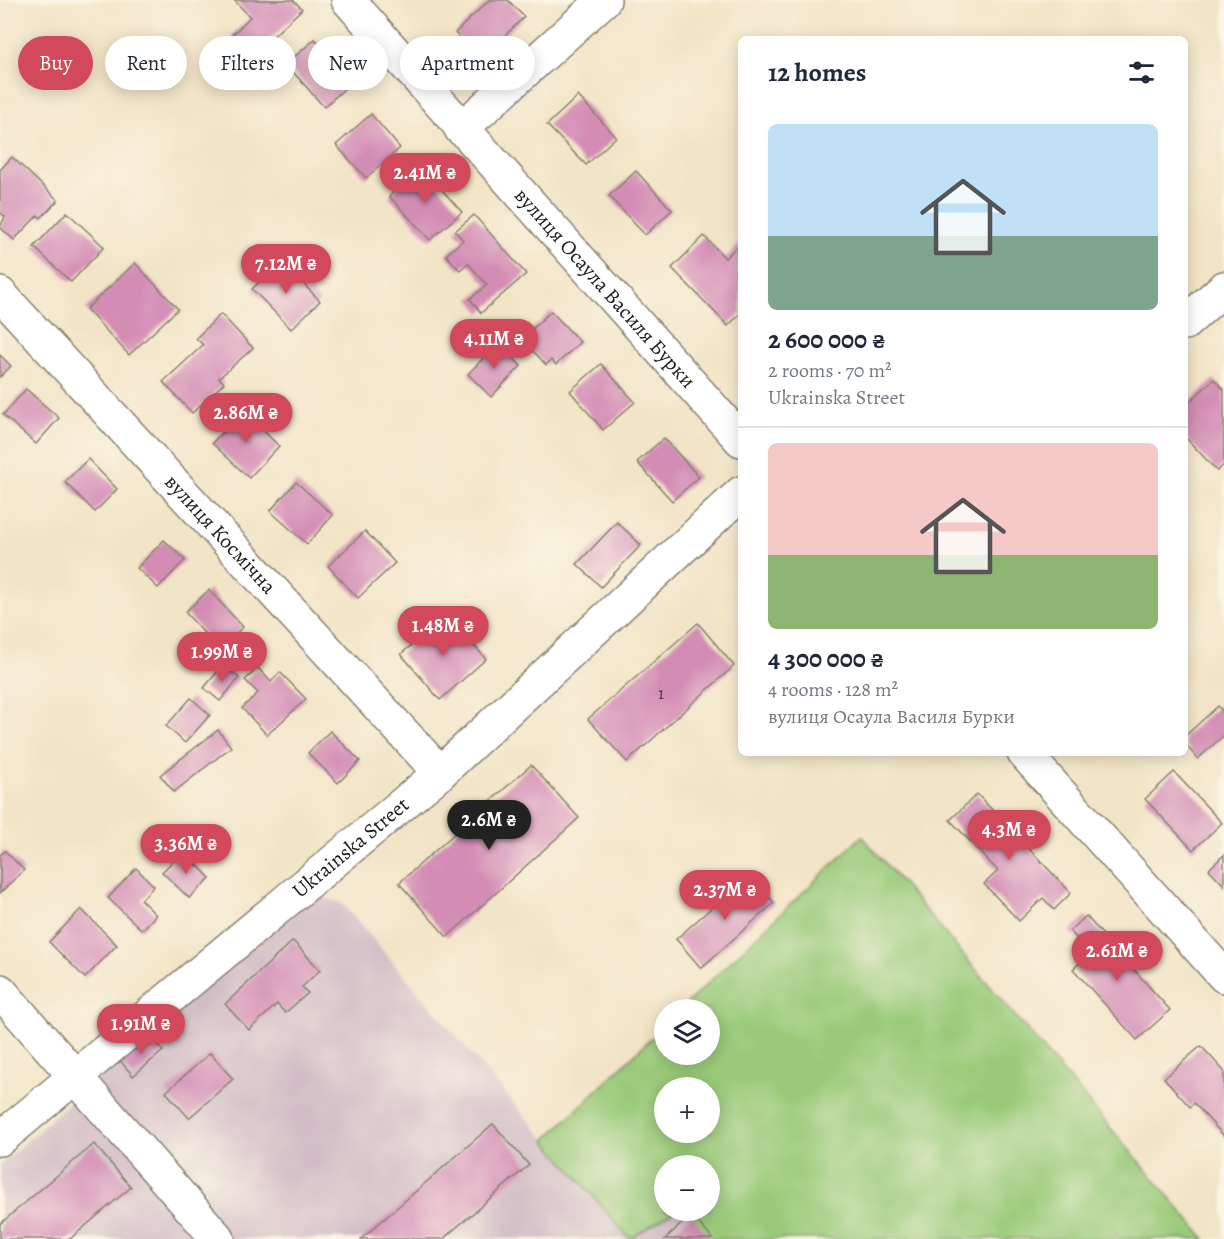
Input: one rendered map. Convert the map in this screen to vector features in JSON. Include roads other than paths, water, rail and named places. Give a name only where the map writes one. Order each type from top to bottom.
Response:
[{"type":"street","name":"вулиця Осаула Василя Бурки","points":[[348,0],[738,437]]},
{"type":"street","points":[[461,129],[604,0]]},
{"type":"street","points":[[1188,320],[1224,288]]},
{"type":"street","name":"вулиця Космічна","points":[[0,294],[440,773]]},
{"type":"street","name":"Ukrainska Street","points":[[0,1140],[440,773],[738,496]]},
{"type":"street","points":[[1027,756],[1224,976]]},
{"type":"street","points":[[0,991],[218,1239]]}]
